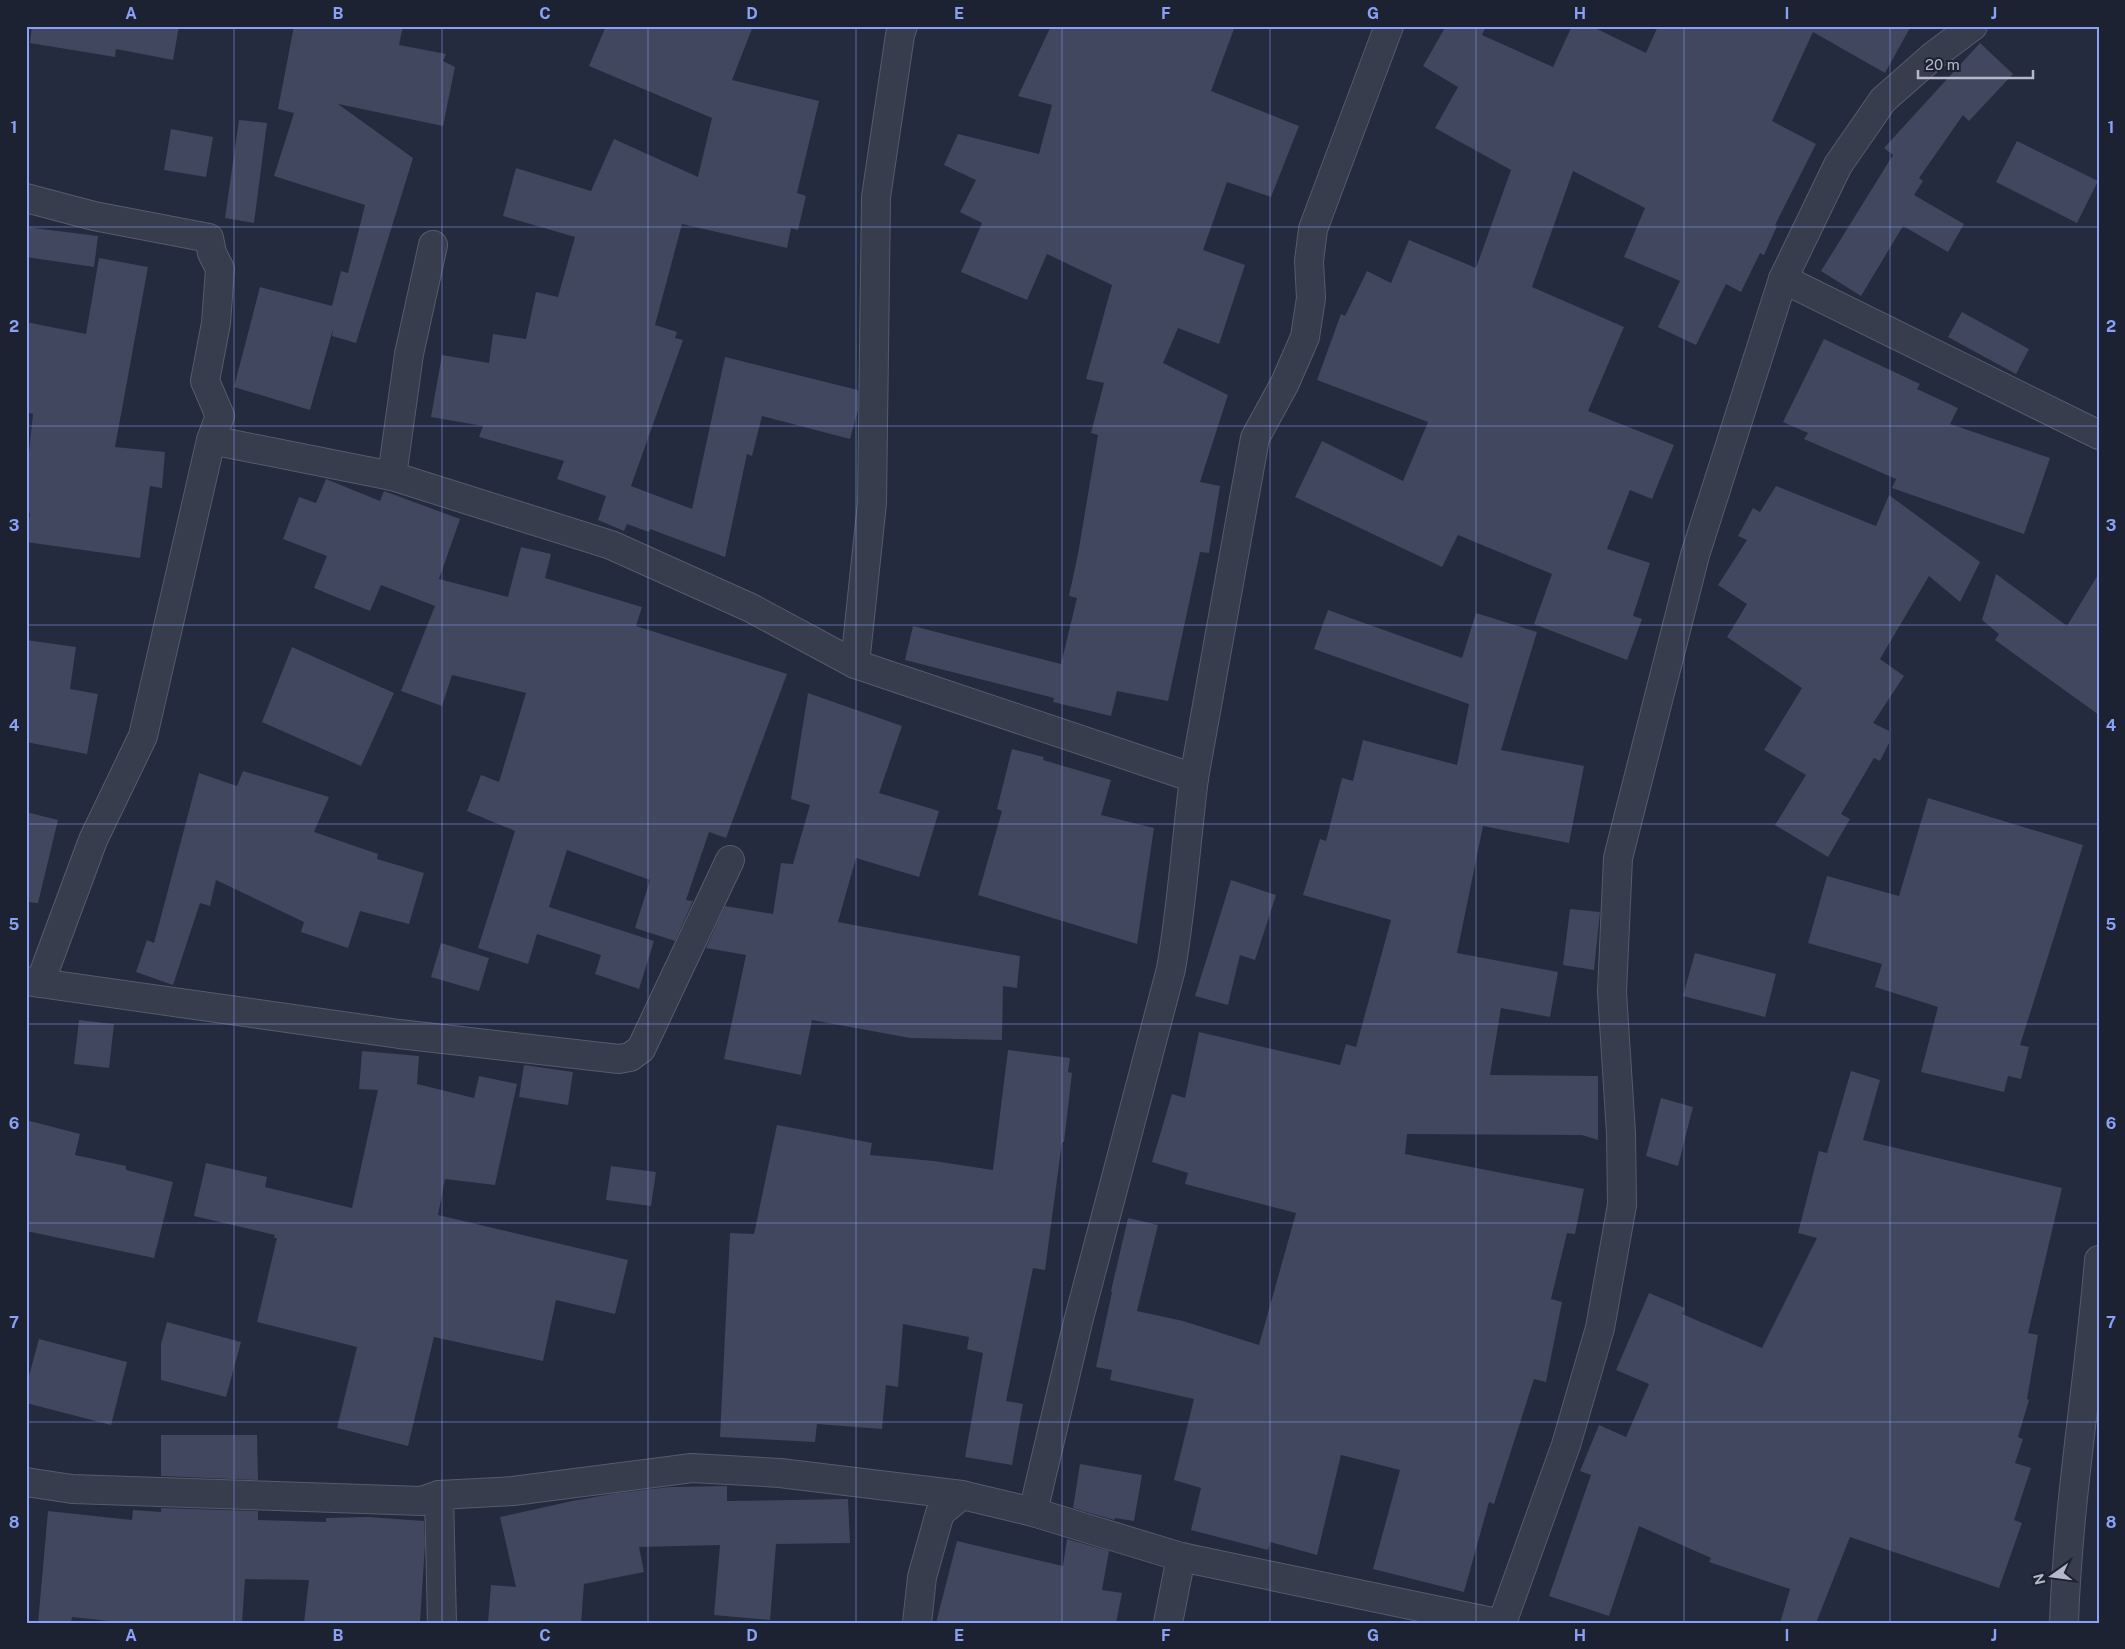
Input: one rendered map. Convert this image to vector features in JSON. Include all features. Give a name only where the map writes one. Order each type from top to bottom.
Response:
[{"type":"street","points":[[855,664],[872,503],[876,197],[900,35],[903,26]]},
{"type":"street","points":[[1033,1512],[1078,1322],[1171,969],[1180,913],[1186,835],[1194,778],[1254,438],[1285,383],[1305,337],[1310,298],[1309,260],[1313,230],[1389,26]]},
{"type":"street","points":[[1502,1623],[1566,1445],[1600,1328],[1622,1204],[1621,1133],[1612,992],[1618,858],[1694,555],[1783,279],[1838,165],[1883,100],[1933,56],[1973,26]]},
{"type":"street","points":[[26,198],[94,216],[209,238],[212,253],[220,269],[216,322],[205,381],[220,416],[211,440],[143,736],[93,840],[33,982],[399,1034],[619,1059],[630,1056],[641,1049],[730,860]]},
{"type":"street","points":[[392,476],[408,354],[433,245]]},
{"type":"street","points":[[1783,279],[2099,435]]},
{"type":"street","points":[[211,440],[392,476],[611,545],[751,608],[855,664],[1194,778]]},
{"type":"street","points":[[2064,1623],[2066,1569],[2091,1350],[2099,1260]]},
{"type":"street","points":[[26,1482],[72,1489],[422,1501],[439,1495],[513,1491],[692,1468],[780,1473],[962,1495],[1033,1512],[1181,1557],[1497,1623]]},
{"type":"street","points":[[439,1495],[442,1623]]},
{"type":"street","points":[[917,1623],[922,1576],[940,1513],[962,1495]]},
{"type":"street","points":[[1168,1623],[1181,1557]]},
{"type":"building","points":[[32,26],[179,26],[173,60],[116,49],[115,57],[30,43]]},
{"type":"building","points":[[294,26],[403,26],[399,45],[446,54],[443,61],[455,67],[443,126],[338,104],[413,158],[356,343],[332,336],[333,329],[310,410],[234,387],[260,287],[332,306],[341,271],[348,273],[365,205],[274,176],[294,113],[278,109]]},
{"type":"building","points":[[606,26],[753,26],[732,80],[819,101],[797,193],[806,196],[798,230],[791,228],[787,248],[682,224],[655,325],[677,332],[675,338],[683,340],[631,486],[692,509],[725,357],[858,390],[858,410],[850,439],[762,416],[752,456],[747,454],[725,557],[650,529],[649,532],[627,524],[624,531],[598,520],[606,496],[557,479],[564,461],[479,437],[483,426],[431,417],[442,355],[489,363],[493,334],[526,339],[536,292],[558,297],[575,237],[503,216],[516,168],[591,191],[614,139],[698,177],[712,118],[589,66]]},
{"type":"building","points":[[1051,26],[1235,26],[1211,91],[1299,126],[1271,197],[1227,182],[1203,250],[1245,265],[1219,344],[1178,328],[1163,363],[1228,395],[1200,482],[1220,486],[1209,553],[1200,552],[1168,701],[1117,691],[1111,716],[1053,702],[1054,698],[905,660],[913,626],[1061,664],[1077,598],[1069,596],[1098,435],[1091,433],[1104,383],[1086,379],[1112,285],[1047,254],[1027,300],[961,272],[982,223],[960,212],[976,180],[944,165],[958,134],[1039,154],[1052,105],[1018,96]]},
{"type":"building","points":[[1446,26],[1486,26],[1482,35],[1553,67],[1572,26],[1591,26],[1646,53],[1658,26],[1911,26],[1885,73],[1813,32],[1772,121],[1816,144],[1775,225],[1777,226],[1764,255],[1760,253],[1741,292],[1726,284],[1696,345],[1658,327],[1680,281],[1624,257],[1645,208],[1573,171],[1532,287],[1624,327],[1588,411],[1674,445],[1652,499],[1630,490],[1607,549],[1650,563],[1633,616],[1642,619],[1627,660],[1534,624],[1552,574],[1458,535],[1442,567],[1295,497],[1322,441],[1403,481],[1428,422],[1317,380],[1341,314],[1345,316],[1367,271],[1391,283],[1409,240],[1476,268],[1511,170],[1435,128],[1458,87],[1423,66]]},
{"type":"building","points":[[1980,43],[2013,74],[1969,121],[1963,115],[1919,178],[1923,181],[1914,195],[1964,224],[1948,252],[1903,226],[1861,296],[1821,271],[1893,155],[1884,148]]},
{"type":"building","points":[[239,120],[267,123],[254,223],[225,218]]},
{"type":"building","points":[[171,129],[213,137],[206,177],[164,170]]},
{"type":"building","points":[[2017,141],[2098,181],[2077,223],[1996,182]]},
{"type":"building","points":[[26,227],[98,236],[94,267],[26,257]]},
{"type":"building","points":[[99,258],[148,267],[115,447],[165,452],[162,488],[150,486],[140,558],[26,542],[30,513],[26,512],[26,480],[33,414],[26,412],[26,322],[86,334]]},
{"type":"building","points":[[1962,312],[2029,349],[2016,374],[1948,337]]},
{"type":"building","points":[[1824,339],[1920,384],[1917,389],[1958,408],[1950,424],[2050,458],[2024,534],[1892,488],[1896,479],[1804,439],[1808,433],[1783,422]]},
{"type":"building","points":[[326,479],[380,501],[384,491],[460,519],[439,579],[508,597],[521,547],[551,554],[545,578],[642,607],[636,626],[787,674],[726,838],[709,832],[686,900],[693,901],[675,941],[635,928],[650,880],[567,850],[549,907],[654,941],[639,989],[595,974],[601,955],[537,934],[528,964],[478,948],[515,831],[467,811],[481,775],[499,782],[526,693],[452,675],[442,706],[401,691],[435,606],[381,585],[370,611],[314,588],[327,556],[283,539],[299,497],[316,503]]},
{"type":"building","points":[[1776,486],[1876,526],[1889,495],[1980,562],[1960,602],[1929,576],[1880,659],[1904,676],[1873,723],[1889,731],[1889,743],[1880,761],[1874,758],[1841,814],[1850,819],[1828,857],[1775,825],[1806,775],[1764,750],[1802,688],[1727,637],[1747,604],[1718,585],[1747,540],[1738,536],[1753,508],[1760,512]]},
{"type":"building","points":[[2099,573],[2099,715],[1995,640],[1999,634],[1982,620],[1996,574],[2067,626]]},
{"type":"building","points":[[1328,610],[1462,658],[1476,613],[1537,632],[1501,750],[1584,766],[1569,843],[1483,826],[1457,953],[1558,972],[1550,1017],[1501,1008],[1490,1075],[1598,1076],[1598,1140],[1582,1135],[1407,1134],[1405,1154],[1584,1189],[1575,1234],[1567,1233],[1551,1299],[1562,1302],[1546,1382],[1534,1379],[1494,1504],[1489,1502],[1464,1592],[1373,1569],[1400,1470],[1341,1455],[1317,1555],[1270,1542],[1268,1550],[1191,1530],[1201,1488],[1174,1480],[1194,1399],[1110,1380],[1112,1370],[1096,1367],[1128,1218],[1158,1225],[1137,1311],[1183,1321],[1259,1345],[1296,1213],[1185,1184],[1188,1173],[1152,1162],[1172,1094],[1185,1098],[1199,1032],[1340,1065],[1346,1044],[1356,1047],[1391,920],[1303,895],[1320,839],[1326,841],[1342,778],[1353,781],[1363,740],[1457,765],[1469,704],[1314,649]]},
{"type":"building","points":[[26,640],[76,647],[70,689],[98,694],[87,754],[26,742]]},
{"type":"building","points":[[292,647],[394,693],[361,766],[262,722]]},
{"type":"building","points":[[808,693],[902,726],[879,793],[939,811],[919,877],[856,858],[838,922],[1020,956],[1017,988],[1003,986],[1002,1040],[910,1038],[812,1020],[801,1075],[724,1059],[746,955],[706,948],[725,906],[773,914],[781,863],[793,864],[810,805],[791,799]]},
{"type":"building","points":[[1012,749],[1044,757],[1043,760],[1111,780],[1101,815],[1154,828],[1137,944],[978,895],[1002,811],[997,809]]},
{"type":"building","points":[[243,771],[329,797],[314,832],[378,854],[377,859],[424,873],[409,924],[360,911],[348,948],[301,932],[304,922],[216,880],[210,906],[200,903],[173,985],[136,972],[147,940],[154,943],[199,773],[237,786]]},
{"type":"building","points":[[1928,798],[2083,845],[2020,1045],[2029,1047],[2021,1079],[2008,1076],[2004,1092],[1921,1072],[1938,1007],[1875,987],[1882,964],[1808,943],[1827,876],[1899,896]]},
{"type":"building","points":[[26,812],[58,820],[38,903],[26,902]]},
{"type":"building","points":[[1231,880],[1276,895],[1255,960],[1240,955],[1228,1005],[1195,996]]},
{"type":"building","points":[[1570,909],[1600,912],[1594,970],[1563,965]]},
{"type":"building","points":[[441,943],[489,958],[479,991],[431,977]]},
{"type":"building","points":[[1695,953],[1776,974],[1765,1017],[1683,996]]},
{"type":"building","points":[[79,1020],[114,1024],[109,1068],[74,1064]]},
{"type":"building","points":[[1008,1050],[1070,1058],[1068,1072],[1072,1073],[1045,1270],[1033,1268],[1006,1401],[1023,1404],[1012,1465],[965,1457],[983,1353],[967,1349],[969,1337],[903,1324],[898,1387],[886,1385],[882,1429],[817,1424],[815,1442],[720,1437],[730,1233],[754,1234],[777,1125],[872,1143],[870,1155],[934,1161],[993,1170]]},
{"type":"building","points":[[362,1051],[419,1056],[417,1084],[474,1098],[479,1076],[517,1084],[495,1185],[445,1179],[438,1215],[628,1260],[615,1314],[556,1300],[543,1361],[434,1337],[408,1446],[337,1428],[357,1347],[257,1322],[277,1238],[274,1238],[275,1235],[194,1216],[206,1163],[267,1177],[265,1187],[352,1208],[378,1090],[359,1089]]},
{"type":"building","points":[[524,1065],[573,1072],[568,1105],[519,1097]]},
{"type":"building","points":[[1851,1071],[1880,1080],[1863,1140],[2062,1188],[2028,1333],[2038,1335],[2027,1399],[2029,1400],[2018,1437],[2023,1439],[2015,1463],[2031,1468],[2014,1520],[2022,1523],[1999,1588],[1850,1537],[1816,1623],[1780,1623],[1790,1589],[1709,1562],[1711,1558],[1639,1526],[1609,1616],[1549,1596],[1591,1475],[1580,1471],[1599,1425],[1626,1437],[1649,1384],[1616,1370],[1649,1293],[1685,1308],[1682,1314],[1762,1348],[1817,1238],[1798,1233],[1819,1151],[1827,1153]]},
{"type":"building","points":[[1661,1098],[1693,1107],[1678,1166],[1646,1156]]},
{"type":"building","points":[[26,1120],[80,1134],[75,1155],[126,1166],[126,1170],[173,1182],[154,1258],[26,1231]]},
{"type":"building","points":[[611,1166],[656,1172],[651,1206],[606,1200]]},
{"type":"building","points":[[167,1322],[241,1342],[226,1397],[161,1380],[161,1344]]},
{"type":"building","points":[[39,1339],[127,1362],[111,1425],[26,1403],[26,1387]]},
{"type":"building","points":[[161,1435],[257,1435],[258,1480],[161,1476]]},
{"type":"building","points":[[1080,1464],[1142,1475],[1134,1521],[1115,1518],[1114,1520],[1073,1508]]},
{"type":"building","points":[[727,1486],[727,1501],[848,1499],[850,1543],[776,1544],[770,1620],[714,1615],[720,1545],[639,1547],[644,1572],[584,1584],[581,1623],[488,1623],[491,1585],[516,1587],[500,1517],[617,1493],[670,1487]]},
{"type":"building","points":[[161,1508],[258,1511],[258,1520],[326,1522],[326,1518],[368,1517],[424,1521],[425,1544],[420,1623],[304,1623],[309,1580],[245,1579],[242,1623],[127,1623],[72,1617],[71,1623],[38,1623],[48,1511],[132,1520],[133,1510],[161,1512]]},
{"type":"building","points":[[1067,1539],[1109,1551],[1102,1590],[1122,1593],[1116,1623],[936,1623],[957,1541],[1063,1566]]}]
